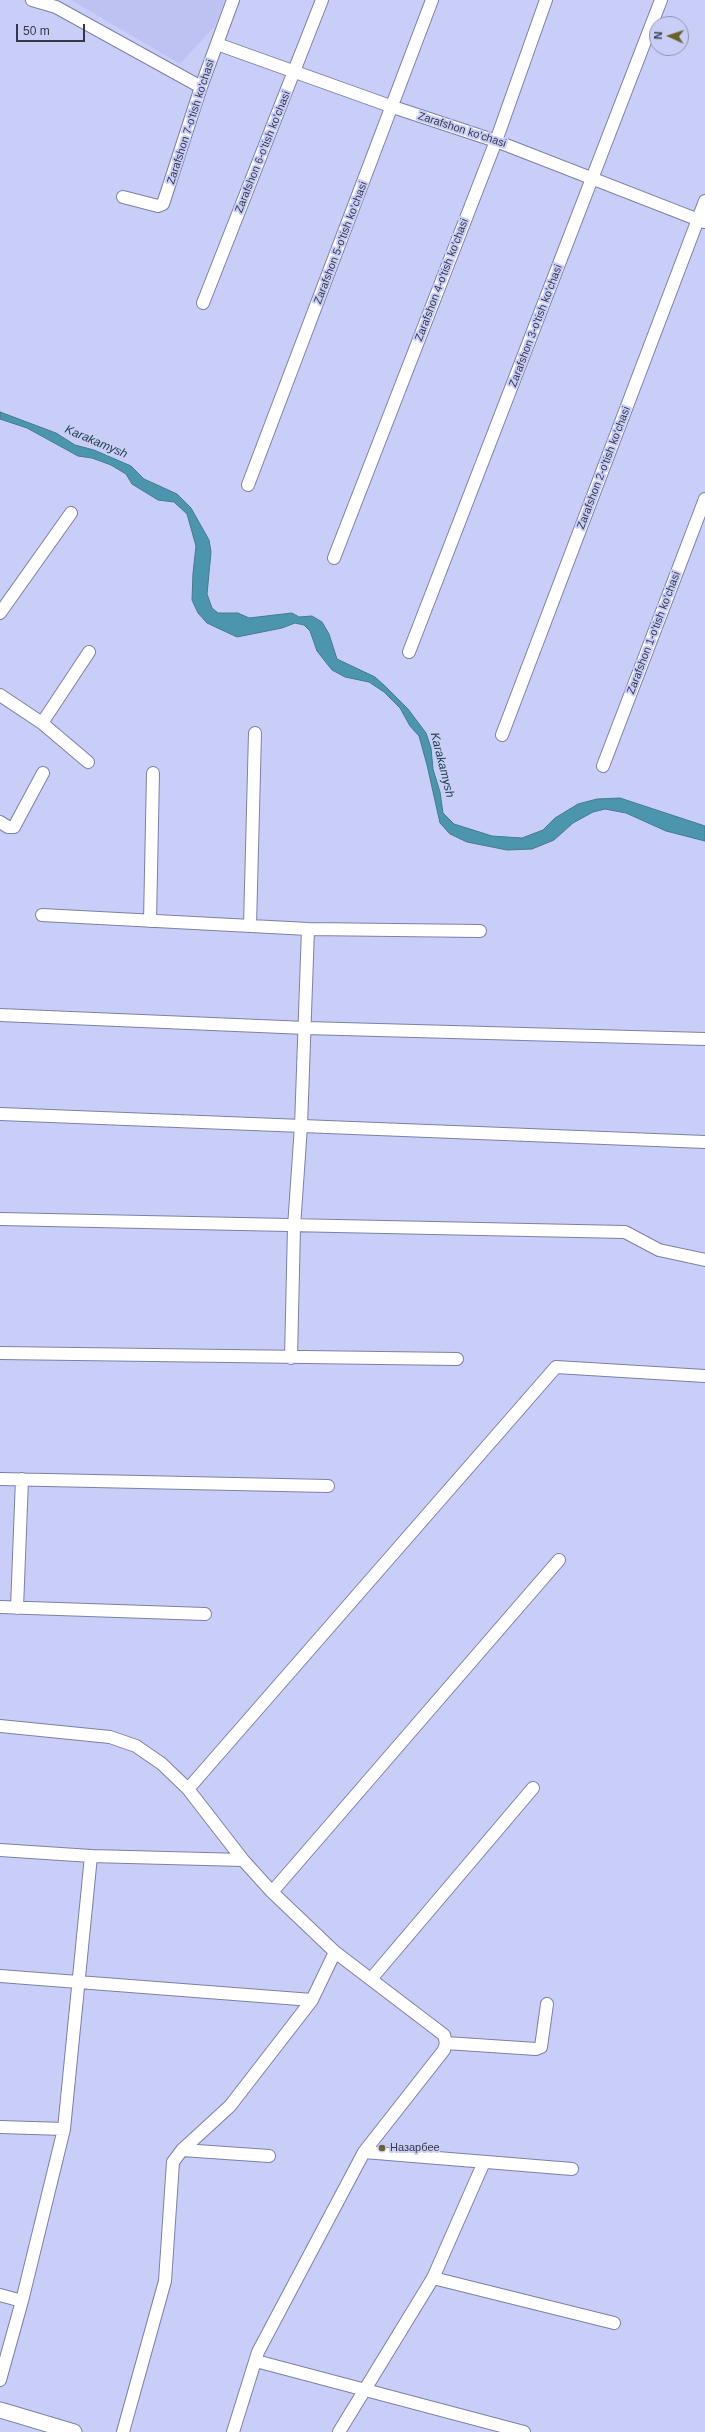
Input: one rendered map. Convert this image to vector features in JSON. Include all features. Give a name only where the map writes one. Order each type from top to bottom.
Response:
[{"type":"main road","points":[[0,2410],[74,2432]]},
{"type":"street","points":[[32,0],[56,7],[201,87]]},
{"type":"street","name":"Zarafshon 7-o'tish ko'chasi","points":[[122,197],[158,206],[163,204],[201,87],[233,0]]},
{"type":"street","name":"Zarafshon 6-o'tish ko'chasi","points":[[203,303],[322,0]]},
{"type":"street","name":"Zarafshon 5-o'tish ko'chasi","points":[[248,485],[393,107],[432,0]]},
{"type":"street","name":"Zarafshon 4-o'tish ko'chasi","points":[[334,558],[496,141],[546,0]]},
{"type":"street","name":"Zarafshon 3-o'tish ko'chasi","points":[[410,652],[662,0]]},
{"type":"street","name":"Zarafshon ko'chasi","points":[[217,44],[393,107],[496,141],[701,221]]},
{"type":"street","name":"Zarafshon 2-o'tish ko'chasi","points":[[502,734],[701,221],[705,201]]},
{"type":"street","name":"Zarafshon 1-o'tish ko'chasi","points":[[603,766],[705,499]]},
{"type":"street","points":[[0,614],[71,513]]},
{"type":"street","points":[[42,723],[89,652]]},
{"type":"street","points":[[0,695],[42,723],[88,762]]},
{"type":"street","points":[[250,926],[255,733]]},
{"type":"street","points":[[0,822],[8,827],[14,827],[43,773]]},
{"type":"street","points":[[150,921],[154,773]]},
{"type":"street","points":[[42,915],[308,929],[480,931]]},
{"type":"street","points":[[291,1358],[294,1227],[306,1028],[308,929]]},
{"type":"street","points":[[0,1015],[306,1028],[705,1039]]},
{"type":"street","points":[[0,1114],[705,1142]]},
{"type":"street","points":[[0,1219],[294,1227],[626,1232],[659,1250],[705,1260]]},
{"type":"street","points":[[0,1353],[291,1358],[457,1358]]},
{"type":"street","points":[[188,1789],[556,1367],[705,1376]]},
{"type":"street","points":[[0,1479],[328,1486]]},
{"type":"street","points":[[17,1608],[22,1479]]},
{"type":"street","points":[[272,1892],[559,1560]]},
{"type":"street","points":[[0,1607],[205,1614]]},
{"type":"street","points":[[0,1726],[110,1738],[136,1746],[162,1764],[188,1789],[243,1860],[272,1892],[335,1952],[444,2035],[446,2043],[444,2050],[364,2152],[256,2361],[233,2432]]},
{"type":"street","points":[[371,1979],[533,1788]]},
{"type":"street","points":[[0,1850],[91,1856],[243,1860]]},
{"type":"street","points":[[0,2380],[22,2301],[64,2129],[91,1856]]},
{"type":"street","points":[[123,2432],[165,2281],[173,2162],[182,2150],[230,2106],[312,2000],[335,1952]]},
{"type":"street","points":[[0,1976],[312,2000]]},
{"type":"street","points":[[446,2043],[536,2049],[541,2047],[547,2004]]},
{"type":"street","points":[[0,2127],[64,2129]]},
{"type":"street","points":[[182,2150],[269,2156]]},
{"type":"street","points":[[364,2152],[572,2169]]},
{"type":"street","points":[[339,2432],[433,2278],[484,2162]]},
{"type":"street","points":[[433,2278],[614,2322]]},
{"type":"street","points":[[0,2296],[22,2301]]},
{"type":"street","points":[[256,2361],[524,2432]]},
{"type":"shaded area","points":[[71,0],[225,0],[215,26],[180,64]]},
{"type":"shaded area","points":[[0,412],[56,433],[75,445],[94,450],[131,466],[144,479],[177,494],[191,508],[209,540],[211,552],[207,594],[212,608],[218,613],[238,613],[249,618],[292,613],[299,617],[312,616],[322,622],[329,634],[337,659],[375,677],[408,709],[426,733],[431,748],[433,769],[440,792],[443,813],[454,824],[492,836],[522,838],[543,830],[555,818],[578,804],[597,799],[620,798],[705,826],[705,841],[666,831],[626,813],[605,809],[593,812],[573,823],[554,840],[532,849],[507,850],[467,842],[450,834],[440,823],[419,736],[410,726],[400,708],[384,692],[369,682],[345,677],[332,670],[317,651],[310,631],[304,625],[295,623],[282,628],[237,637],[207,623],[198,613],[192,600],[196,546],[187,514],[174,502],[158,500],[132,484],[126,474],[111,465],[92,458],[78,456],[27,428],[0,419]]},
{"type":"place","name":"Назарбее","points":[[382,2148]]},
{"type":"water label","name":"Karakamysh","points":[[96,442]]},
{"type":"water label","name":"Karakamysh","points":[[442,765]]}]
